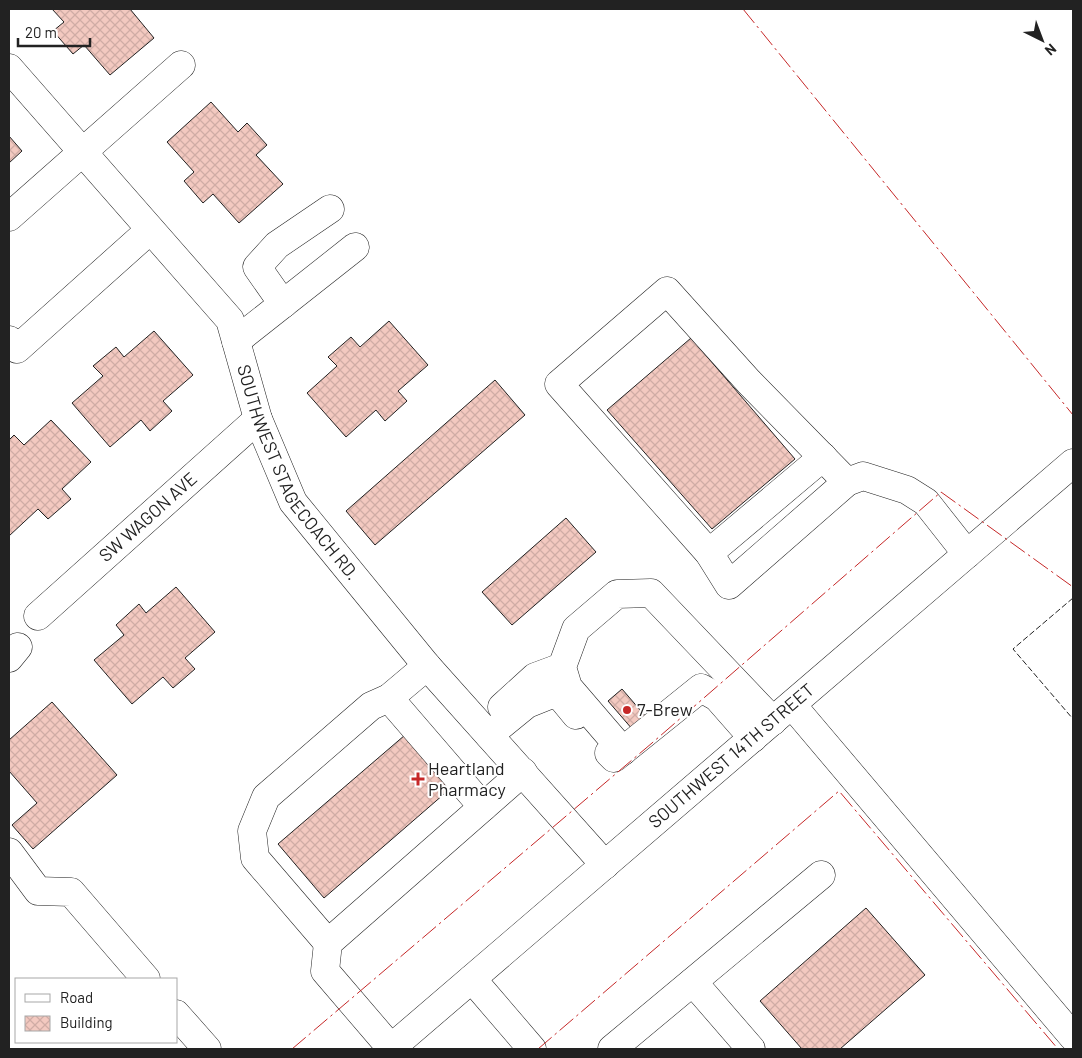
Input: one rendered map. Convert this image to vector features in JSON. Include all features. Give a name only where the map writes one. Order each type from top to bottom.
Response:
[{"type":"street","points":[[9,217],[181,65]]},
{"type":"street","name":"SOUTHWEST STAGECOACH RD.","points":[[9,68],[230,320],[258,419],[293,502],[427,666],[605,865]]},
{"type":"street","points":[[283,304],[257,267],[277,245],[330,209]]},
{"type":"street","points":[[11,349],[150,230]]},
{"type":"street","points":[[236,341],[355,247]]},
{"type":"street","points":[[847,482],[749,382],[667,291],[559,384],[709,553],[729,585],[847,482],[863,476],[907,490],[926,502],[968,554]]},
{"type":"street","name":"SW WAGON AVE","points":[[38,616],[258,419]]},
{"type":"street","points":[[709,553],[823,457]]},
{"type":"street","name":"SOUTHWEST 14TH STREET","points":[[390,1049],[1073,463]]},
{"type":"street","points":[[560,679],[576,629],[618,594],[651,593],[1073,1037]]},
{"type":"street","points":[[629,746],[577,676],[578,662],[591,634],[616,612],[640,608],[670,613]]},
{"type":"street","points":[[328,943],[255,858],[252,831],[266,797],[372,706],[389,698],[427,666]]},
{"type":"street","points":[[485,730],[535,677],[560,679],[629,746]]},
{"type":"street","points":[[629,746],[701,688],[772,721]]},
{"type":"street","points":[[389,698],[483,807]]},
{"type":"street","points":[[390,1049],[324,971],[328,943],[522,772]]},
{"type":"street","points":[[9,852],[38,891],[71,892],[145,978]]},
{"type":"street","points":[[612,1049],[821,874]]},
{"type":"street","points":[[472,979],[532,1049]]},
{"type":"street","points":[[693,982],[751,1049]]},
{"type":"street","points":[[178,1016],[206,1049]]},
{"type":"building","points":[[52,9],[130,9],[154,38],[110,75],[84,45],[73,54],[53,31],[64,22]]},
{"type":"building","points":[[211,102],[238,132],[247,123],[267,145],[256,155],[283,184],[239,223],[213,194],[203,203],[184,181],[194,172],[167,142]]},
{"type":"building","points":[[9,136],[22,151],[9,163]]},
{"type":"building","points":[[389,321],[428,365],[398,391],[407,401],[385,421],[376,410],[346,437],[307,393],[337,366],[328,357],[351,337],[360,347]]},
{"type":"building","points":[[154,331],[193,375],[163,401],[172,411],[150,431],[141,420],[110,447],[72,403],[103,376],[93,366],[116,347],[124,357]]},
{"type":"building","points":[[691,338],[795,459],[712,529],[607,410]]},
{"type":"building","points":[[495,380],[525,415],[375,545],[346,511]]},
{"type":"building","points":[[51,420],[91,462],[62,489],[71,499],[48,519],[38,509],[9,536],[9,440],[14,435],[24,445]]},
{"type":"building","points":[[566,518],[596,552],[512,625],[482,592]]},
{"type":"building","points":[[176,587],[215,632],[185,658],[195,669],[173,688],[163,677],[132,704],[94,660],[124,635],[116,625],[139,604],[146,613]]},
{"type":"building","name":"7-Brew","points":[[622,689],[647,718],[633,730],[608,701]]},
{"type":"building","points":[[52,702],[117,775],[33,849],[12,825],[37,803],[9,771],[9,740]]},
{"type":"building","points":[[405,735],[451,788],[324,898],[278,844]]},
{"type":"building","points":[[866,908],[925,975],[840,1049],[802,1049],[760,1001]]},
{"type":"fence","points":[[1073,598],[1013,649],[1073,719]]},
{"type":"power","points":[[743,9],[1073,415]]},
{"type":"power","points":[[292,1049],[652,743],[941,492],[1073,587]]},
{"type":"power","points":[[538,1049],[839,791],[1058,1049]]},
{"type":"place","name":"7-Brew","points":[[627,710]]},
{"type":"place","name":"Heartland Pharmacy","points":[[418,779]]}]
